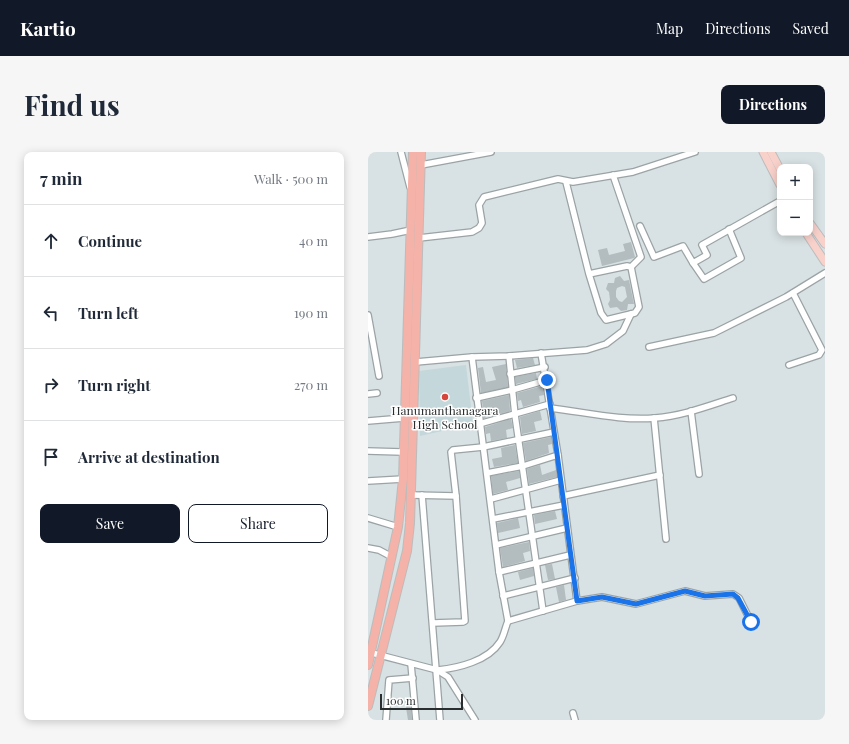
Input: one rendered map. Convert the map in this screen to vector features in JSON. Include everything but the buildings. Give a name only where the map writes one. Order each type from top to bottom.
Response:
[{"type":"highway","points":[[368,665],[398,527],[403,479],[402,452],[413,152]]},
{"type":"highway","points":[[368,706],[407,551],[410,523],[416,362],[421,152]]},
{"type":"main road","points":[[763,152],[777,180]]},
{"type":"main road","points":[[771,152],[777,164]]},
{"type":"main road","points":[[813,227],[825,244]]},
{"type":"main road","points":[[808,236],[825,262]]},
{"type":"street","points":[[401,152],[412,193]]},
{"type":"street","points":[[421,165],[469,154],[491,152]]},
{"type":"street","points":[[419,238],[472,232],[479,228],[482,223],[479,205],[484,197],[558,179],[566,182],[633,172],[695,152]]},
{"type":"street","points":[[589,274],[627,266],[631,267],[639,260],[640,255],[613,175]]},
{"type":"street","points":[[566,182],[589,274],[601,313],[606,320],[634,313],[639,307],[631,267]]},
{"type":"street","points":[[693,263],[707,255],[702,245],[777,204]]},
{"type":"street","points":[[640,226],[654,257],[683,246],[704,279],[741,258],[729,229]]},
{"type":"street","points":[[368,237],[411,230]]},
{"type":"street","points":[[649,347],[714,332],[793,293],[825,273]]},
{"type":"street","points":[[789,366],[819,354],[822,350],[793,293]]},
{"type":"street","points":[[416,362],[472,357],[584,351],[604,345],[624,330],[631,314]]},
{"type":"street","points":[[368,315],[379,376]]},
{"type":"street","points":[[541,353],[545,367],[558,455],[577,601]]},
{"type":"street","points":[[509,356],[518,439],[543,611]]},
{"type":"street","points":[[370,652],[437,670],[452,669],[472,662],[492,651],[500,642],[508,621],[499,572],[491,499],[479,424],[472,357]]},
{"type":"street","points":[[510,374],[545,367]]},
{"type":"street","points":[[476,398],[547,380]]},
{"type":"street","points":[[368,394],[377,393]]},
{"type":"street","points":[[479,424],[550,406],[620,417],[654,418],[691,411],[733,398]]},
{"type":"street","points":[[691,411],[699,474]]},
{"type":"street","points":[[368,421],[404,418]]},
{"type":"street","points":[[654,418],[666,539]]},
{"type":"street","points":[[433,623],[463,622],[465,620],[456,496],[451,452],[453,450],[484,448],[554,432]]},
{"type":"street","points":[[368,451],[402,452]]},
{"type":"street","points":[[487,473],[523,466],[558,455]]},
{"type":"street","points":[[563,496],[660,475]]},
{"type":"street","points":[[368,482],[403,479]]},
{"type":"street","points":[[491,499],[561,480]]},
{"type":"street","points":[[411,495],[456,496]]},
{"type":"street","points":[[422,495],[440,720]]},
{"type":"street","points":[[493,519],[564,505]]},
{"type":"street","points":[[368,518],[398,527]]},
{"type":"street","points":[[496,545],[567,528]]},
{"type":"street","points":[[368,548],[380,550],[392,557]]},
{"type":"street","points":[[499,572],[570,555]]},
{"type":"street","points":[[503,596],[575,578]]},
{"type":"street","points":[[508,621],[577,601],[602,597],[636,604],[685,591],[705,596],[733,594],[738,598],[751,622]]},
{"type":"street","points":[[411,664],[416,720]]},
{"type":"street","points":[[437,670],[448,677],[475,720]]},
{"type":"street","points":[[386,720],[389,680],[413,678]]},
{"type":"street","points":[[573,712],[575,720]]},
{"type":"shaded area","name":"Hanumanthanagara High School","points":[[466,365],[473,424],[420,436],[419,371]]},
{"type":"place","name":"Hanumanthanagara High School","points":[[445,397]]},
{"type":"route","points":[[547,380],[577,601],[604,597],[624,603],[639,604],[685,591],[705,596],[733,594],[738,598],[751,622]]}]
